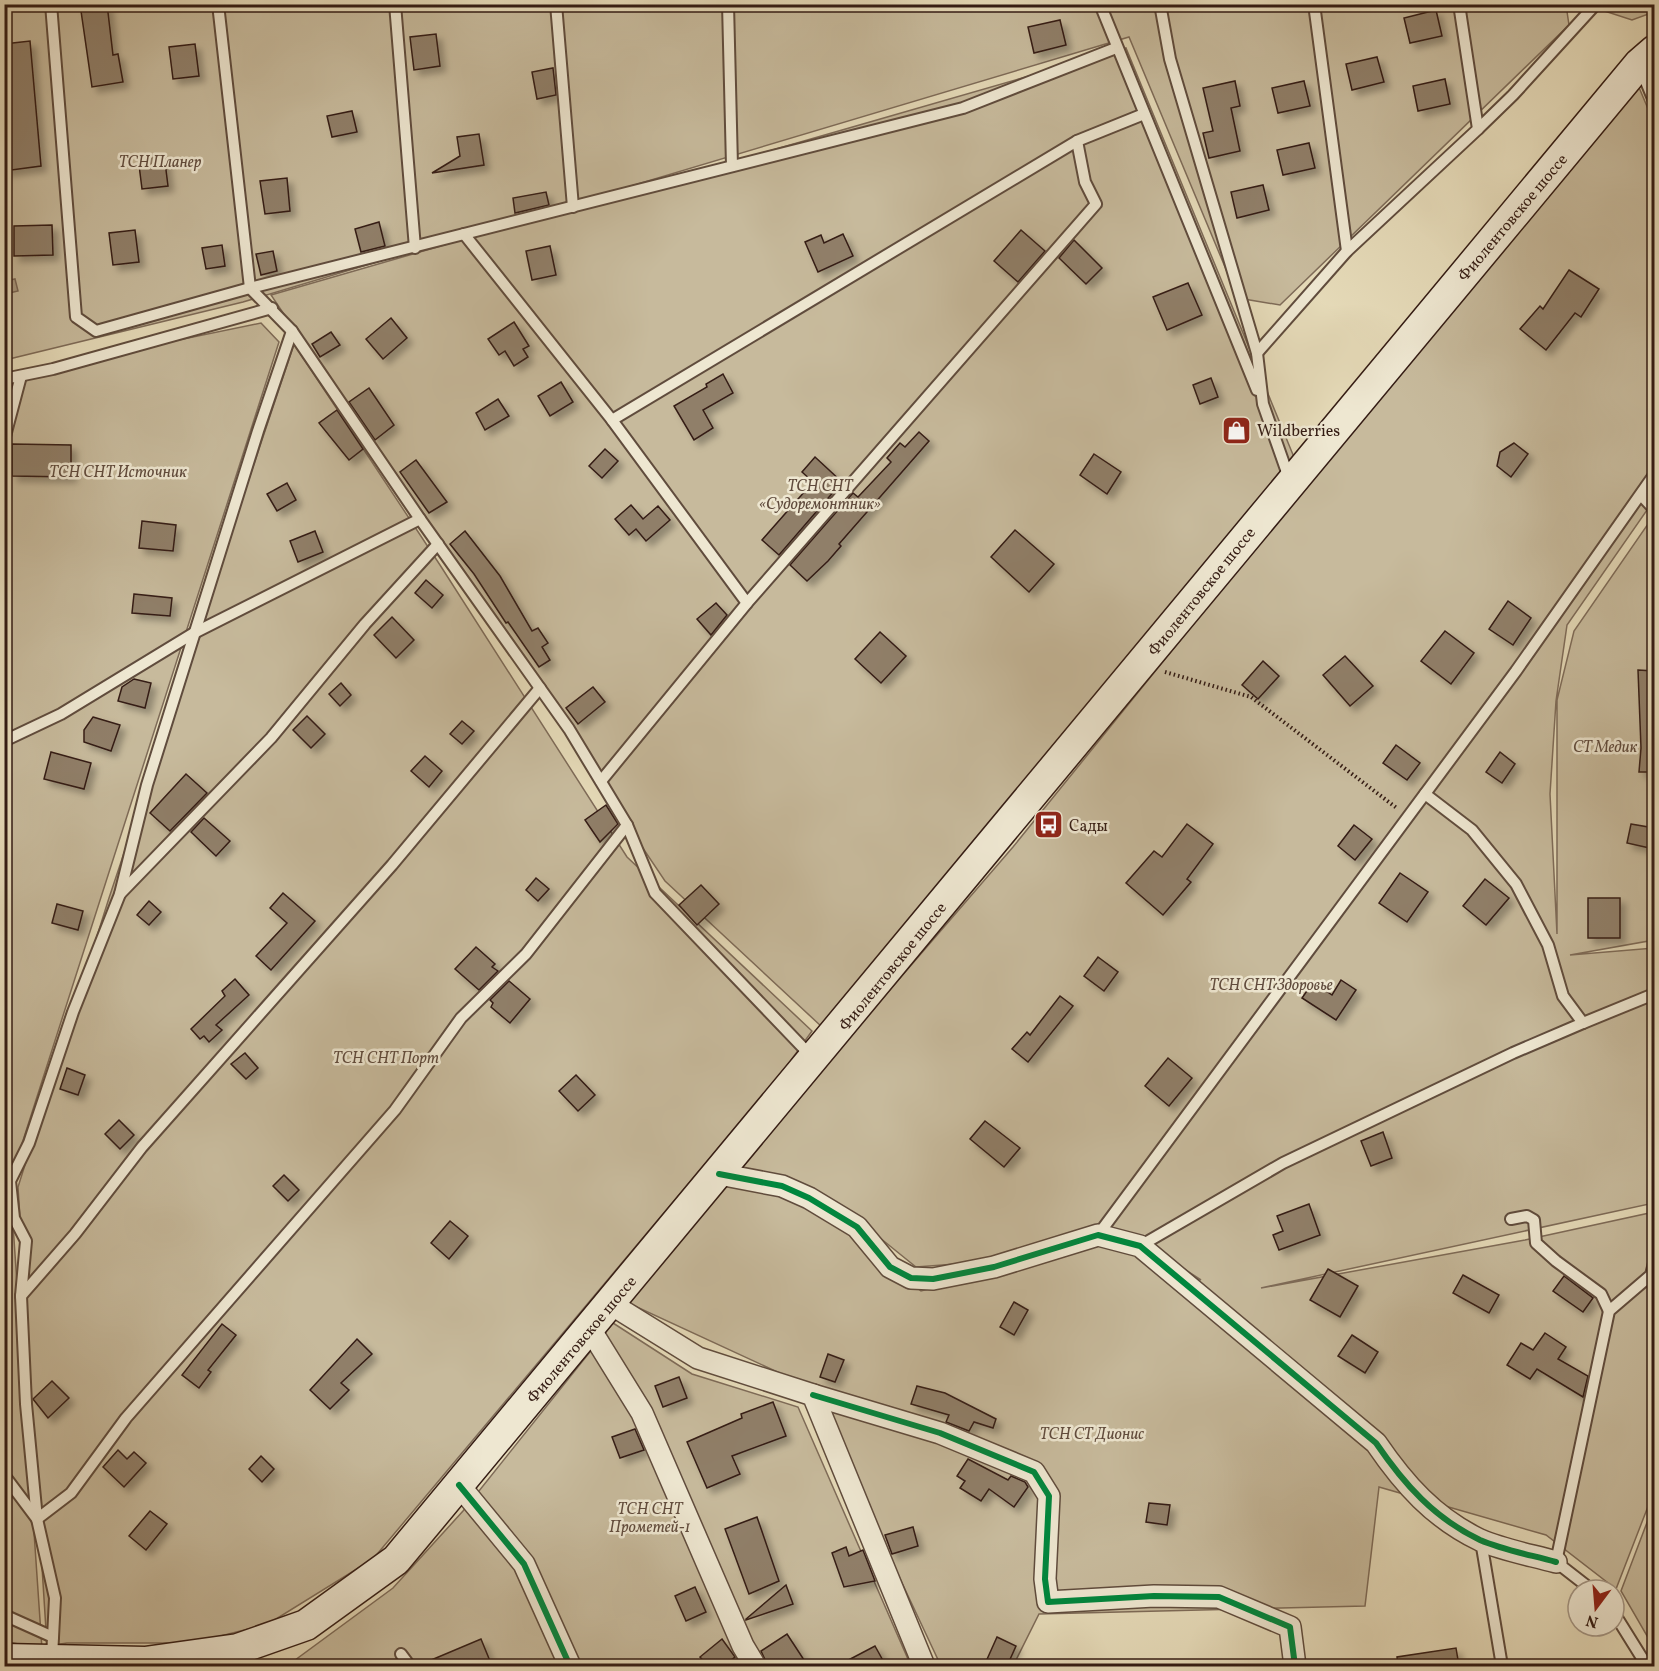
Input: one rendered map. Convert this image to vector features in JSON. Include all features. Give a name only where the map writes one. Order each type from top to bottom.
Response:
[{"type":"main road","name":"Фиолентовское шоссе","points":[[4,1659],[52,1649],[90,1664],[152,1664],[238,1649],[306,1625],[396,1560],[814,1060],[1291,482],[1647,58]]},
{"type":"street","points":[[719,1174],[782,1186],[809,1198],[857,1227],[890,1268],[911,1278],[933,1279],[994,1267],[1098,1235],[1140,1246],[1376,1443],[1401,1479],[1437,1516],[1481,1540],[1556,1562]]},
{"type":"street","points":[[611,1304],[698,1358],[940,1433],[1034,1472],[1049,1496],[1045,1579],[1048,1602],[1154,1596],[1220,1597],[1290,1627],[1294,1666]]},
{"type":"street","points":[[590,1329],[642,1413],[743,1646],[755,1666]]},
{"type":"street","points":[[813,1395],[924,1666]]},
{"type":"street","points":[[459,1485],[524,1564],[570,1666]]},
{"type":"lane","points":[[51,4],[76,317],[96,331],[250,288],[963,108],[1116,48]]},
{"type":"lane","points":[[218,4],[250,288],[292,331],[420,519],[540,688],[627,825],[655,893],[814,1060]]},
{"type":"lane","points":[[395,4],[415,248]]},
{"type":"lane","points":[[556,4],[573,207]]},
{"type":"lane","points":[[728,4],[732,166]]},
{"type":"lane","points":[[1100,4],[1263,404],[1291,482]]},
{"type":"lane","points":[[1160,4],[1170,59],[1257,353],[1263,404]]},
{"type":"lane","points":[[1314,4],[1347,251]]},
{"type":"lane","points":[[1459,4],[1478,129]]},
{"type":"lane","points":[[1257,353],[1347,251],[1513,95],[1596,4]]},
{"type":"lane","points":[[1647,58],[1654,101]]},
{"type":"lane","points":[[612,420],[1077,141],[1143,114]]},
{"type":"lane","points":[[601,781],[747,603],[1096,204],[1085,182],[1077,141]]},
{"type":"lane","points":[[464,234],[612,420],[747,603]]},
{"type":"lane","points":[[4,379],[53,369],[272,308]]},
{"type":"lane","points":[[52,1649],[55,1598],[37,1519],[26,1404],[21,1296],[26,1240],[14,1218],[10,1181],[29,1143],[73,1012],[120,894],[147,785],[292,331]]},
{"type":"lane","points":[[4,440],[21,376]]},
{"type":"lane","points":[[1098,1235],[1425,794],[1654,475]]},
{"type":"lane","points":[[1641,495],[1654,509]]},
{"type":"lane","points":[[4,741],[61,714],[194,633],[420,519]]},
{"type":"lane","points":[[120,894],[271,738],[365,624],[438,544]]},
{"type":"lane","points":[[21,1296],[75,1234],[142,1147],[392,866],[540,688]]},
{"type":"lane","points":[[1425,794],[1472,830],[1516,884],[1548,945],[1563,996],[1583,1023]]},
{"type":"lane","points":[[37,1519],[70,1493],[126,1418],[395,1110],[461,1018],[526,954],[627,825]]},
{"type":"lane","points":[[1140,1246],[1283,1163],[1513,1053],[1654,994]]},
{"type":"lane","points":[[1511,1220],[1527,1216],[1534,1220],[1536,1243],[1556,1262],[1601,1294],[1609,1311],[1556,1562],[1577,1578]]},
{"type":"lane","points":[[1609,1311],[1651,1275],[1654,1263]]},
{"type":"lane","points":[[4,1475],[37,1519]]},
{"type":"lane","points":[[1481,1540],[1502,1666]]},
{"type":"lane","points":[[4,1615],[52,1649]]},
{"type":"lane","points":[[1626,1632],[1647,1666]]},
{"type":"lane","points":[[401,1653],[410,1666]]},
{"type":"path","points":[[1144,659],[1172,676],[1251,697],[1408,816]]},
{"type":"green space","name":"ТСН Планер","points":[[5,5],[1566,5],[1569,25],[1280,305],[1238,298],[1129,37],[243,302],[5,360]]},
{"type":"green space","points":[[1586,5],[1654,5],[1654,12],[1632,20]]},
{"type":"green space","name":"ТСН СНТ «Судоремонтник»","points":[[1126,48],[1296,462],[822,1027],[665,881],[271,295]]},
{"type":"green space","name":"ТСН СНТ Здоровье","points":[[1635,78],[1654,123],[1654,500],[1567,625],[1556,701],[1550,794],[1557,934],[1557,700],[1574,631],[1650,521],[1654,522],[1654,940],[1570,955],[1654,948],[1654,1203],[1261,1288],[1525,1240],[1654,1212],[1654,1491],[1620,1578],[1602,1578],[1546,1535],[1379,1487],[1365,1606],[1039,1614],[1013,1666],[941,1666],[810,1387],[626,1302],[728,1182],[800,1196],[921,1291],[1101,1245],[1138,1254],[1201,1280],[1128,1232],[1091,1230],[969,1263],[916,1267],[864,1225],[813,1190],[731,1174],[1013,847]]},
{"type":"green space","name":"ТСН СНТ Источник","points":[[261,323],[279,342],[10,1181],[42,1649],[4,1641],[4,376]]},
{"type":"green space","name":"ТСН СНТ Порт","points":[[294,344],[440,565],[627,857],[812,1031],[784,1070],[373,1559],[268,1624],[193,1643],[67,1643],[47,1646],[18,1187],[109,898]]},
{"type":"green space","name":"ТСН СНТ Прометей-1","points":[[613,1323],[692,1374],[798,1407],[911,1666],[287,1666],[393,1588],[463,1511]]},
{"type":"green space","points":[[1654,1504],[1654,1648],[1626,1600],[1626,1578]]},
{"type":"shaded area","points":[[15,279],[18,291],[5,294],[5,281]]},
{"type":"building","points":[[80,4],[107,4],[113,55],[118,54],[123,82],[92,87]]},
{"type":"building","points":[[1436,10],[1442,36],[1410,43],[1404,18]]},
{"type":"building","points":[[1060,20],[1066,45],[1034,53],[1028,27]]},
{"type":"building","points":[[436,34],[440,66],[414,70],[410,37]]},
{"type":"building","points":[[30,41],[41,166],[4,171],[4,44]]},
{"type":"building","points":[[195,44],[199,76],[173,79],[169,47]]},
{"type":"building","points":[[1377,57],[1384,82],[1352,90],[1346,64]]},
{"type":"building","points":[[553,68],[556,95],[537,99],[532,72]]},
{"type":"building","points":[[1445,79],[1450,104],[1418,111],[1413,86]]},
{"type":"building","points":[[1235,81],[1240,106],[1231,108],[1240,151],[1209,158],[1203,133],[1213,131],[1203,88]]},
{"type":"building","points":[[1304,81],[1310,106],[1278,113],[1272,88]]},
{"type":"building","points":[[352,111],[357,132],[332,137],[327,116]]},
{"type":"building","points":[[479,134],[484,165],[432,173],[460,156],[457,137]]},
{"type":"building","points":[[1309,143],[1315,168],[1283,175],[1277,150]]},
{"type":"building","points":[[164,154],[168,186],[142,189],[138,157]]},
{"type":"building","points":[[287,178],[290,211],[265,214],[260,181]]},
{"type":"building","points":[[1263,185],[1269,210],[1237,218],[1231,192]]},
{"type":"building","points":[[546,192],[549,205],[515,213],[513,198]]},
{"type":"building","points":[[379,222],[385,246],[361,252],[355,229]]},
{"type":"building","points":[[52,225],[53,255],[14,256],[14,226]]},
{"type":"building","points":[[135,230],[139,262],[113,265],[109,233]]},
{"type":"building","points":[[1021,230],[1045,251],[1018,282],[994,261]]},
{"type":"building","points":[[843,234],[853,256],[818,272],[805,242],[821,235],[824,243]]},
{"type":"building","points":[[1074,240],[1102,268],[1086,284],[1059,258]]},
{"type":"building","points":[[222,245],[225,266],[206,269],[202,248]]},
{"type":"building","points":[[550,246],[556,275],[532,280],[526,251]]},
{"type":"building","points":[[273,251],[277,271],[261,275],[256,254]]},
{"type":"building","points":[[1569,270],[1599,289],[1581,317],[1575,313],[1546,350],[1520,329],[1540,306],[1543,309]]},
{"type":"building","points":[[1188,283],[1202,315],[1167,330],[1153,297]]},
{"type":"building","points":[[391,318],[407,338],[383,359],[366,339]]},
{"type":"building","points":[[514,322],[529,346],[523,349],[528,357],[514,366],[505,351],[499,355],[488,339]]},
{"type":"building","points":[[331,332],[340,345],[320,357],[312,344]]},
{"type":"building","points":[[723,374],[733,393],[703,410],[713,428],[694,440],[674,406],[707,387],[706,384]]},
{"type":"building","points":[[1211,378],[1218,397],[1200,404],[1193,385]]},
{"type":"building","points":[[561,382],[573,402],[550,416],[538,396]]},
{"type":"building","points":[[369,388],[394,425],[375,440],[349,402]]},
{"type":"building","points":[[498,399],[509,416],[485,430],[476,413]]},
{"type":"building","points":[[337,410],[363,449],[349,460],[319,423]]},
{"type":"building","points":[[919,432],[929,441],[839,544],[841,546],[828,561],[807,581],[790,565],[853,493],[858,497],[891,462],[887,458],[900,443],[905,447]]},
{"type":"building","points":[[1514,443],[1528,454],[1511,477],[1497,466],[1500,452]]},
{"type":"building","points":[[12,444],[71,445],[71,477],[12,476]]},
{"type":"building","points":[[605,449],[618,461],[602,478],[589,466]]},
{"type":"building","points":[[1094,454],[1121,472],[1107,494],[1080,475]]},
{"type":"building","points":[[815,457],[842,482],[779,555],[762,540],[813,482],[802,472]]},
{"type":"building","points":[[416,460],[447,502],[429,513],[400,472]]},
{"type":"building","points":[[287,483],[296,500],[277,511],[267,494]]},
{"type":"building","points":[[631,505],[643,519],[658,506],[670,520],[646,541],[636,529],[629,535],[615,519]]},
{"type":"building","points":[[142,521],[176,525],[173,551],[139,548]]},
{"type":"building","points":[[1015,530],[1054,564],[1029,592],[991,557]]},
{"type":"building","points":[[315,531],[323,552],[298,562],[290,541]]},
{"type":"building","points":[[465,531],[500,576],[532,631],[538,628],[548,643],[542,647],[550,660],[539,667],[508,622],[506,623],[474,574],[450,544]]},
{"type":"building","points":[[426,580],[443,595],[432,608],[415,593]]},
{"type":"building","points":[[134,594],[172,598],[170,616],[132,613]]},
{"type":"building","points":[[1508,601],[1531,618],[1513,645],[1489,629]]},
{"type":"building","points":[[716,603],[727,615],[711,635],[697,619]]},
{"type":"building","points":[[392,617],[414,640],[396,658],[374,635]]},
{"type":"building","points":[[1445,631],[1474,653],[1451,684],[1421,661]]},
{"type":"building","points":[[880,632],[906,656],[881,683],[855,659]]},
{"type":"building","points":[[1345,656],[1373,686],[1350,706],[1323,675]]},
{"type":"building","points":[[1263,661],[1279,676],[1258,699],[1242,685]]},
{"type":"building","points":[[1638,670],[1654,671],[1654,772],[1639,772],[1641,748]]},
{"type":"building","points":[[134,679],[151,683],[145,708],[118,701],[122,687]]},
{"type":"building","points":[[341,683],[351,695],[340,706],[329,694]]},
{"type":"building","points":[[593,687],[605,702],[578,724],[566,708]]},
{"type":"building","points":[[307,716],[325,734],[311,748],[293,730]]},
{"type":"building","points":[[93,717],[120,725],[111,751],[84,742],[84,730]]},
{"type":"building","points":[[462,721],[474,731],[462,744],[450,734]]},
{"type":"building","points":[[1396,745],[1420,763],[1407,780],[1383,763]]},
{"type":"building","points":[[51,752],[91,763],[84,789],[44,779]]},
{"type":"building","points":[[1500,752],[1515,764],[1502,783],[1486,772]]},
{"type":"building","points":[[425,756],[442,771],[429,787],[411,771]]},
{"type":"building","points":[[186,774],[207,793],[170,831],[150,813]]},
{"type":"building","points":[[606,805],[618,824],[600,842],[585,820]]},
{"type":"building","points":[[204,818],[230,841],[216,856],[191,832]]},
{"type":"building","points":[[1187,824],[1213,844],[1187,879],[1191,882],[1163,915],[1126,883],[1154,851],[1162,857]]},
{"type":"building","points":[[1631,824],[1654,828],[1654,849],[1627,843]]},
{"type":"building","points":[[1354,825],[1372,839],[1355,860],[1338,846]]},
{"type":"building","points":[[1400,873],[1428,892],[1407,922],[1379,903]]},
{"type":"building","points":[[536,878],[549,889],[538,901],[526,890]]},
{"type":"building","points":[[1485,879],[1509,898],[1486,925],[1463,906]]},
{"type":"building","points":[[701,885],[719,904],[697,925],[679,905]]},
{"type":"building","points":[[283,893],[315,921],[271,970],[256,956],[287,923],[270,908]]},
{"type":"building","points":[[1588,898],[1620,898],[1620,938],[1588,938]]},
{"type":"building","points":[[149,901],[161,912],[149,925],[137,915]]},
{"type":"building","points":[[57,904],[83,911],[78,930],[52,923]]},
{"type":"building","points":[[476,947],[495,964],[492,967],[498,971],[479,990],[455,969]]},
{"type":"building","points":[[1098,957],[1118,972],[1104,991],[1084,976]]},
{"type":"building","points":[[235,979],[249,995],[216,1025],[222,1030],[209,1042],[204,1036],[200,1039],[191,1029],[225,996],[222,991]]},
{"type":"building","points":[[1341,980],[1356,990],[1336,1020],[1302,998],[1313,982],[1332,995]]},
{"type":"building","points":[[509,981],[530,999],[510,1023],[491,1007],[493,1003],[490,1000]]},
{"type":"building","points":[[1060,996],[1073,1006],[1028,1062],[1012,1049],[1027,1032],[1030,1035]]},
{"type":"building","points":[[245,1053],[258,1068],[246,1079],[231,1064]]},
{"type":"building","points":[[1168,1058],[1192,1078],[1169,1106],[1145,1086]]},
{"type":"building","points":[[67,1068],[85,1075],[78,1095],[60,1089]]},
{"type":"building","points":[[576,1075],[595,1095],[578,1111],[559,1091]]},
{"type":"building","points":[[119,1120],[134,1135],[120,1149],[105,1134]]},
{"type":"building","points":[[985,1121],[1020,1148],[1004,1167],[970,1139]]},
{"type":"building","points":[[1383,1132],[1392,1158],[1371,1166],[1361,1141]]},
{"type":"building","points":[[284,1175],[299,1190],[288,1201],[273,1186]]},
{"type":"building","points":[[1309,1204],[1320,1235],[1279,1250],[1273,1235],[1283,1231],[1277,1216]]},
{"type":"building","points":[[450,1221],[468,1236],[449,1259],[431,1243]]},
{"type":"building","points":[[1328,1269],[1358,1286],[1340,1317],[1310,1300]]},
{"type":"building","points":[[1463,1275],[1499,1295],[1489,1313],[1453,1293]]},
{"type":"building","points":[[1564,1276],[1593,1298],[1583,1312],[1553,1291]]},
{"type":"building","points":[[1014,1302],[1028,1310],[1014,1335],[1000,1327]]},
{"type":"building","points":[[222,1324],[236,1335],[208,1370],[211,1372],[199,1388],[182,1375]]},
{"type":"building","points":[[1545,1333],[1566,1347],[1558,1359],[1588,1376],[1583,1397],[1537,1369],[1530,1379],[1507,1365],[1521,1343],[1533,1350]]},
{"type":"building","points":[[1352,1335],[1378,1352],[1365,1373],[1338,1356]]},
{"type":"building","points":[[357,1339],[372,1354],[341,1383],[349,1390],[330,1409],[310,1390]]},
{"type":"building","points":[[828,1354],[844,1360],[835,1382],[820,1377]]},
{"type":"building","points":[[679,1377],[687,1398],[663,1407],[655,1386]]},
{"type":"building","points":[[52,1381],[69,1398],[48,1418],[33,1399]]},
{"type":"building","points":[[917,1386],[945,1393],[996,1419],[993,1428],[974,1422],[969,1431],[946,1422],[949,1415],[911,1404]]},
{"type":"building","points":[[773,1402],[786,1436],[732,1456],[740,1474],[707,1488],[687,1442],[742,1418],[741,1414]]},
{"type":"building","points":[[635,1429],[644,1450],[620,1458],[612,1437]]},
{"type":"building","points":[[118,1450],[127,1459],[134,1452],[146,1463],[124,1487],[103,1467]]},
{"type":"building","points":[[261,1456],[274,1469],[262,1482],[249,1469]]},
{"type":"building","points":[[968,1459],[1008,1480],[1011,1476],[1025,1482],[1028,1487],[1014,1507],[989,1489],[981,1501],[960,1488],[965,1481],[957,1476]]},
{"type":"building","points":[[1149,1503],[1170,1505],[1167,1525],[1146,1522]]},
{"type":"building","points":[[150,1511],[167,1524],[146,1550],[129,1536]]},
{"type":"building","points":[[757,1517],[779,1581],[749,1594],[725,1529]]},
{"type":"building","points":[[913,1527],[918,1546],[892,1554],[885,1535]]},
{"type":"building","points":[[846,1547],[849,1556],[863,1550],[875,1581],[844,1587],[832,1553]]},
{"type":"building","points":[[786,1585],[793,1604],[746,1620],[746,1619]]},
{"type":"building","points":[[695,1587],[706,1612],[686,1621],[675,1596]]},
{"type":"building","points":[[787,1634],[808,1666],[768,1666],[761,1651]]},
{"type":"building","points":[[997,1637],[1016,1646],[1007,1666],[984,1666]]},
{"type":"building","points":[[481,1639],[492,1666],[417,1666]]},
{"type":"building","points":[[722,1639],[735,1657],[723,1666],[708,1666],[700,1657]]},
{"type":"building","points":[[875,1646],[886,1666],[837,1666]]},
{"type":"building","points":[[1456,1648],[1459,1666],[1398,1666],[1397,1657]]},
{"type":"cycle path","points":[[719,1174],[782,1186],[809,1198],[857,1227],[890,1267],[911,1278],[933,1279],[994,1267],[1098,1235],[1140,1246],[1376,1443],[1409,1486],[1448,1521],[1489,1544],[1556,1562]]},
{"type":"cycle path","points":[[813,1395],[940,1433],[1034,1472],[1049,1496],[1045,1579],[1048,1602],[1154,1596],[1219,1597],[1290,1627],[1295,1666]]},
{"type":"cycle path","points":[[459,1485],[524,1564],[570,1666]]},
{"type":"place","name":"Wildberries","points":[[1236,430]]},
{"type":"place","name":"Сады","points":[[1048,825]]},
{"type":"park label","name":"СТ Медик","points":[[1605,746]]},
{"type":"park label","name":"ТСН СТ Дионис","points":[[1092,1433]]}]
